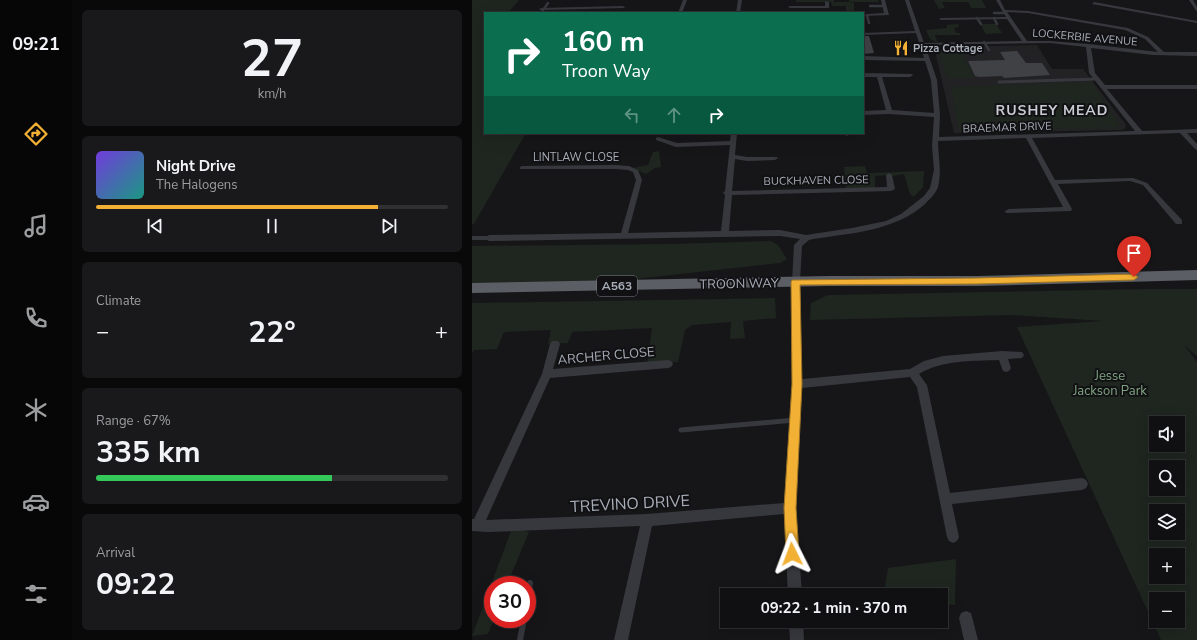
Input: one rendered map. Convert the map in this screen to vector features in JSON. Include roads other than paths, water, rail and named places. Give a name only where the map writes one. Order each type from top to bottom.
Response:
[{"type":"highway","name":"TROON WAY","points":[[472,288],[796,282],[977,281],[1197,275]]},
{"type":"street","points":[[620,12],[627,0]]},
{"type":"street","points":[[680,12],[684,0]]},
{"type":"street","points":[[738,12],[740,0]]},
{"type":"street","points":[[790,0],[790,12]]},
{"type":"street","points":[[867,15],[887,14],[883,0]]},
{"type":"street","points":[[795,588],[790,508],[797,384],[797,250],[801,242],[806,238],[822,234],[869,228],[904,216],[927,198],[934,188],[937,170],[935,146],[937,139],[937,115],[934,80],[907,0]]},
{"type":"street","points":[[998,0],[1004,12],[1024,42]]},
{"type":"street","points":[[1191,0],[1197,11]]},
{"type":"street","points":[[790,7],[827,7],[827,2]]},
{"type":"street","points":[[1094,3],[1197,22]]},
{"type":"street","points":[[542,10],[623,7]]},
{"type":"street","points":[[1004,12],[1028,12],[1126,29],[1137,32],[1152,41],[1162,53]]},
{"type":"street","points":[[941,18],[949,20],[994,15],[1008,18]]},
{"type":"street","points":[[864,34],[918,32]]},
{"type":"street","name":"LOCKERBIE AVENUE","points":[[923,44],[1050,42],[1162,53],[1197,54]]},
{"type":"street","points":[[1088,45],[1092,73],[1140,133]]},
{"type":"street","points":[[864,58],[928,60]]},
{"type":"street","points":[[864,75],[910,75]]},
{"type":"street","points":[[878,75],[889,112]]},
{"type":"street","points":[[1102,87],[1197,87]]},
{"type":"street","points":[[864,113],[889,112],[937,115]]},
{"type":"street","name":"BRAEMAR DRIVE","points":[[937,139],[1197,131]]},
{"type":"street","points":[[1182,132],[1197,148]]},
{"type":"street","points":[[725,234],[727,193],[734,134]]},
{"type":"street","points":[[1009,211],[1068,209],[1028,136]]},
{"type":"street","points":[[658,139],[676,145],[733,143]]},
{"type":"street","points":[[732,156],[747,159],[775,158]]},
{"type":"street","name":"LINTLAW CLOSE","points":[[522,168],[615,167],[629,168],[636,171],[639,180],[624,235]]},
{"type":"street","name":"BUCKHAVEN CLOSE","points":[[727,193],[891,189],[889,175]]},
{"type":"street","points":[[1053,182],[1131,179],[1145,184],[1179,222]]},
{"type":"street","points":[[489,238],[780,233],[806,238]]},
{"type":"street","name":"ARCHER CLOSE","points":[[474,525],[547,374],[555,344]]},
{"type":"street","points":[[797,384],[912,373],[926,364],[943,360],[1019,354]]},
{"type":"street","points":[[1002,355],[1006,368]]},
{"type":"street","name":"ARCHER CLOSE","points":[[547,374],[668,364]]},
{"type":"street","points":[[912,373],[922,385],[953,537]]},
{"type":"street","points":[[945,499],[1082,484]]},
{"type":"street","name":"TREVINO DRIVE","points":[[474,525],[647,520],[790,508]]},
{"type":"street","points":[[621,640],[647,520]]},
{"type":"street","points":[[966,618],[971,640]]},
{"type":"street","points":[[796,628],[797,640]]},
{"type":"lane","points":[[542,10],[548,3]]},
{"type":"lane","points":[[870,6],[884,6]]},
{"type":"lane","points":[[997,24],[994,15],[1004,12]]},
{"type":"lane","points":[[867,15],[868,23]]},
{"type":"lane","points":[[977,18],[981,24]]},
{"type":"lane","points":[[984,42],[989,50]]},
{"type":"lane","points":[[999,82],[1096,79]]},
{"type":"lane","points":[[472,238],[489,238]]},
{"type":"lane","points":[[681,430],[795,420]]},
{"type":"lane","points":[[520,640],[522,628]]},
{"type":"place","name":"Pizza Cottage","points":[[901,48]]},
{"type":"district","name":"RUSHEY MEAD","points":[[1052,110]]},
{"type":"park label","name":"Jesse Jackson Park","points":[[1110,382]]}]
